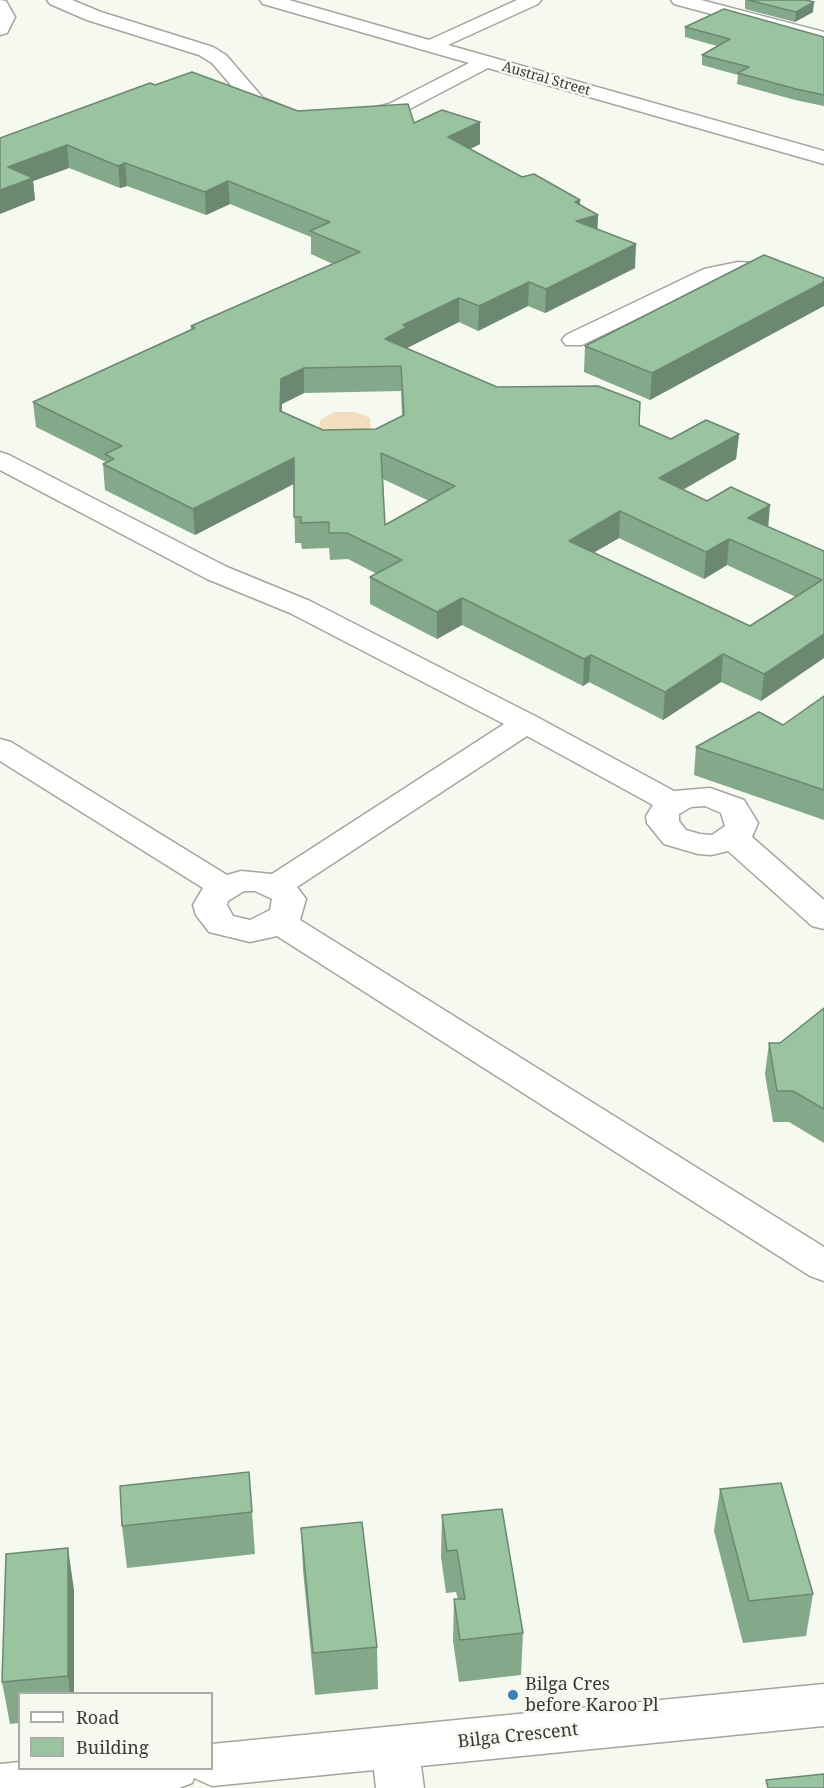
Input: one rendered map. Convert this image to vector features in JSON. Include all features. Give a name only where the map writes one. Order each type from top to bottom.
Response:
[{"type":"street","points":[[56,0],[94,16],[206,51],[219,59],[256,102],[299,116]]},
{"type":"street","name":"Austral Street","points":[[269,0],[824,158]]},
{"type":"street","points":[[431,46],[532,0]]},
{"type":"street","points":[[680,0],[824,38]]},
{"type":"street","points":[[0,6],[6,17],[0,29]]},
{"type":"street","points":[[339,118],[395,109],[485,62]]},
{"type":"street","points":[[574,340],[712,274],[738,269],[758,269],[824,292]]},
{"type":"street","points":[[0,460],[218,573],[300,607],[526,723],[673,802]]},
{"type":"street","points":[[276,886],[526,723]]},
{"type":"street","points":[[0,748],[224,888]]},
{"type":"street","points":[[690,797],[710,797],[733,807],[742,823],[740,831],[733,838],[723,842],[698,844],[675,837],[667,831],[662,816],[673,802],[690,797]]},
{"type":"street","points":[[733,838],[824,918]]},
{"type":"street","points":[[241,881],[260,881],[276,886],[289,899],[286,915],[279,922],[266,928],[250,931],[234,929],[221,924],[213,915],[210,905],[214,896],[224,888],[241,881]]},
{"type":"street","points":[[279,922],[824,1266]]},
{"type":"street","name":"Bilga Crescent","points":[[213,1765],[397,1768],[824,1705]]},
{"type":"street","points":[[0,1786],[156,1770]]},
{"type":"shaded area","points":[[334,412],[356,412],[370,418],[371,428],[357,436],[319,430],[320,420]]},
{"type":"building","points":[[748,0],[806,0],[814,2],[796,12]]},
{"type":"building","points":[[724,9],[824,37],[824,95],[738,73],[749,67],[702,55],[730,39],[685,27]]},
{"type":"building","points":[[192,72],[298,111],[408,104],[414,123],[442,110],[480,122],[448,137],[522,177],[534,174],[580,200],[575,202],[598,215],[576,221],[636,244],[546,289],[529,282],[479,306],[459,298],[403,325],[407,327],[385,339],[497,387],[598,386],[640,402],[639,425],[671,439],[706,420],[739,434],[659,478],[707,501],[731,487],[770,505],[748,518],[824,551],[824,634],[764,674],[723,654],[665,692],[591,655],[584,659],[462,598],[437,612],[370,577],[402,560],[347,533],[329,533],[329,522],[301,523],[301,517],[294,517],[294,458],[193,509],[103,464],[114,459],[105,454],[122,446],[33,402],[195,328],[191,326],[360,252],[310,231],[330,222],[228,181],[205,192],[125,163],[118,166],[67,145],[8,167],[33,178],[0,190],[0,138],[150,83],[155,85]],"holes":[[[401,366],[404,415],[376,429],[323,430],[280,411],[281,379],[304,368]],[[381,453],[455,486],[385,525]],[[620,511],[706,552],[729,539],[822,580],[750,626],[569,541]]]},
{"type":"building","points":[[764,255],[824,278],[824,282],[652,373],[585,346]]},
{"type":"building","points":[[824,696],[824,790],[696,747],[759,712],[783,725]]},
{"type":"building","points":[[824,1008],[824,1109],[793,1091],[777,1091],[769,1043],[780,1043]]},
{"type":"building","points":[[249,1472],[252,1512],[122,1526],[120,1486]]},
{"type":"building","points":[[781,1483],[813,1594],[749,1601],[720,1489]]},
{"type":"building","points":[[502,1509],[523,1633],[460,1640],[454,1599],[465,1599],[457,1550],[447,1551],[442,1515]]},
{"type":"building","points":[[362,1522],[377,1647],[313,1653],[301,1528]]},
{"type":"building","points":[[68,1548],[68,1676],[2,1682],[6,1554]]},
{"type":"building","points":[[824,1774],[824,1788],[768,1788],[766,1780]]},
{"type":"place","name":"Bilga Cres before Karoo Pl","points":[[513,1695]]}]
